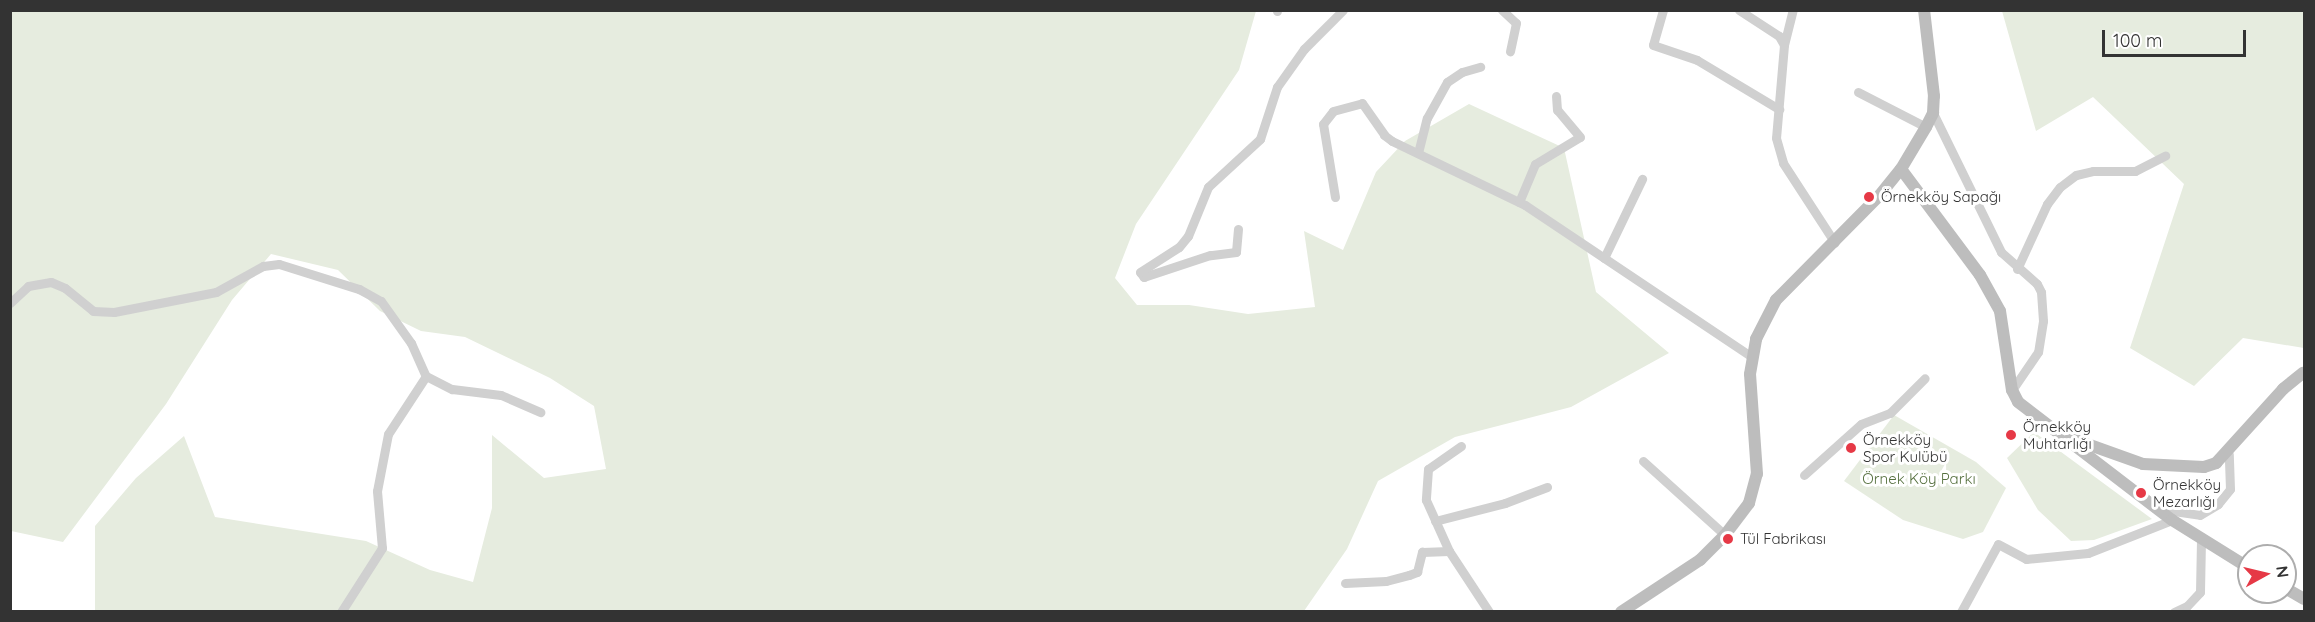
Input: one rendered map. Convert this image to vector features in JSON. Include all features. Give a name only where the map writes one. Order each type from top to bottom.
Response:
[{"type":"street","points":[[1238,229],[1236,252],[1210,255],[1144,277],[1140,272],[1179,247],[1188,236],[1208,187],[1260,139],[1277,87],[1304,50],[1343,10]]},
{"type":"street","points":[[1502,10],[1516,23],[1510,51]]},
{"type":"street","points":[[1663,10],[1653,45],[1697,60],[1779,109]]},
{"type":"street","points":[[1740,10],[1779,36],[1784,45]]},
{"type":"street","points":[[1793,10],[1784,45],[1776,138],[1783,164],[1835,243]]},
{"type":"street","points":[[1924,10],[1933,113],[2001,252],[2017,269],[2037,284],[2043,321],[2038,352],[2012,390]]},
{"type":"street","points":[[1418,153],[1427,118],[1447,82],[1472,67],[1480,67]]},
{"type":"street","points":[[1858,92],[1926,127]]},
{"type":"street","points":[[1519,202],[1536,164],[1580,137],[1557,110],[1556,96]]},
{"type":"street","points":[[1335,197],[1323,124],[1333,111],[1362,103],[1384,135],[1519,202],[1752,357]]},
{"type":"street","points":[[1621,612],[1700,560],[1725,535],[1749,503],[1757,474],[1752,357],[1761,325],[1776,300],[1835,243],[1901,169],[1933,113]]},
{"type":"street","points":[[2017,269],[2047,204],[2068,181],[2093,171],[2135,171],[2165,156]]},
{"type":"street","points":[[1901,169],[1980,275],[2000,311],[2012,390],[2018,402],[2172,520],[2237,561]]},
{"type":"street","points":[[1604,258],[1641,179]]},
{"type":"street","points":[[10,303],[28,286],[51,282],[65,288],[93,311],[114,312],[216,292],[263,266],[279,264],[358,289],[381,301],[411,344],[426,376],[452,388],[501,394],[540,412]]},
{"type":"street","points":[[2066,437],[2143,464],[2204,467],[2229,454],[2264,410],[2304,373]]},
{"type":"street","points":[[341,612],[382,548],[377,491],[388,434],[426,376]]},
{"type":"street","points":[[1804,475],[1861,424],[1890,413],[1925,378]]},
{"type":"street","points":[[1461,446],[1428,469],[1426,500],[1449,551],[1489,612]]},
{"type":"street","points":[[2157,508],[2190,516],[2207,512],[2230,489],[2229,454]]},
{"type":"street","points":[[1644,461],[1725,535]]},
{"type":"street","points":[[1435,520],[1505,503],[1547,487]]},
{"type":"street","points":[[1961,612],[1998,544],[2026,559],[2088,553],[2172,520]]},
{"type":"street","points":[[2174,612],[2187,606],[2200,592],[2201,539]]},
{"type":"street","points":[[1345,583],[1386,581],[1409,575],[1417,572],[1422,552],[1449,551]]},
{"type":"green space","points":[[11,11],[1256,11],[1239,70],[1136,224],[1115,278],[1137,305],[1189,305],[1248,314],[1315,307],[1304,231],[1343,250],[1376,172],[1405,141],[1469,104],[1564,148],[1596,292],[1669,353],[1571,407],[1455,437],[1378,481],[1347,549],[1304,611],[95,611],[95,526],[136,478],[184,436],[215,517],[366,541],[430,570],[473,582],[492,508],[492,435],[544,478],[606,469],[594,406],[550,378],[465,337],[421,331],[380,311],[338,270],[271,254],[232,300],[166,404],[63,542],[11,531]]},
{"type":"green space","points":[[2002,11],[2304,11],[2304,348],[2243,338],[2194,386],[2130,348],[2184,184],[2093,97],[2036,131]]},
{"type":"green space","name":"Örnek Köy Parkı","points":[[1894,415],[1976,462],[2006,488],[1983,532],[1963,539],[1903,520],[1844,481]]},
{"type":"green space","points":[[2034,432],[2152,519],[2094,540],[2071,541],[2038,510],[2007,458]]},
{"type":"place","name":"Örnekköy Sapağı","points":[[1869,197]]},
{"type":"place","name":"Örnekköy Muhtarlığı","points":[[2011,435]]},
{"type":"place","name":"Örnekköy Spor Kulübü","points":[[1851,448]]},
{"type":"place","name":"Örnekköy Mezarlığı","points":[[2141,493]]},
{"type":"place","name":"Tül Fabrikası","points":[[1728,539]]}]
